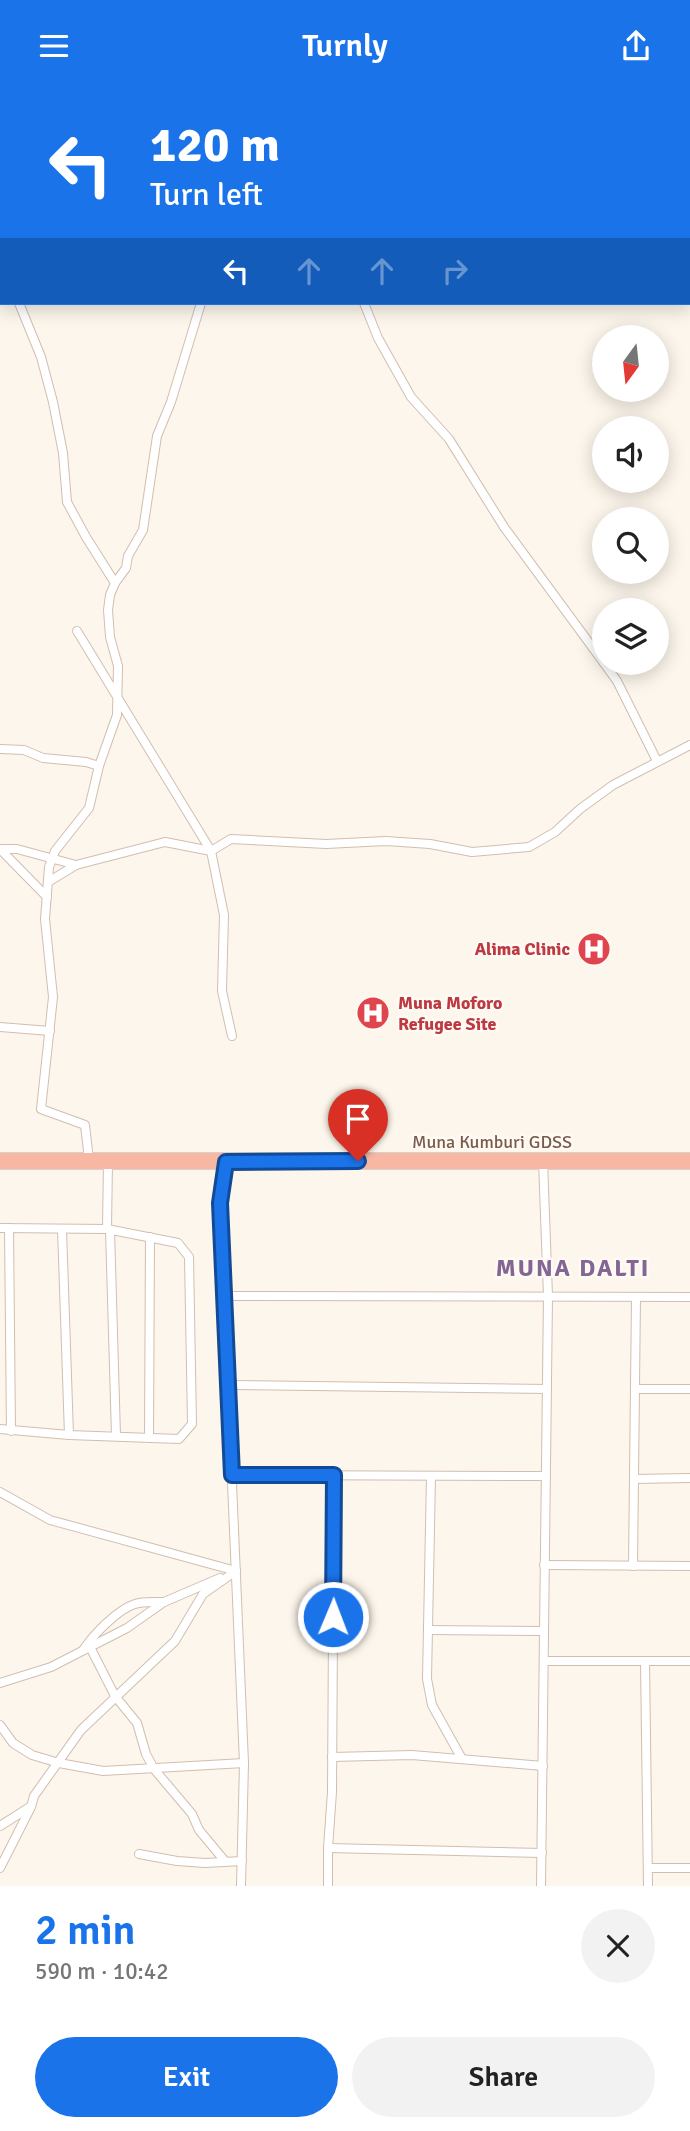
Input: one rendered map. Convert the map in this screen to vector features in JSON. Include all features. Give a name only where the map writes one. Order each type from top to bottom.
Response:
[{"type":"highway","name":"Muna Kumburi GDSS","points":[[0,1151],[690,1151]]},
{"type":"highway","name":"Muna Kumburi GDSS","points":[[0,1161],[690,1161]]},
{"type":"street","points":[[20,305],[41,357],[53,402],[63,453],[66,502],[115,583]]},
{"type":"street","points":[[88,1151],[85,1125],[41,1108],[53,997],[45,919],[48,882],[55,851],[89,808],[99,766],[117,715],[118,666],[110,637],[110,595],[143,530],[157,436],[171,402],[200,305]]},
{"type":"street","points":[[365,305],[379,338],[411,397],[449,439],[504,527],[592,647]]},
{"type":"street","points":[[77,631],[117,701],[211,851],[224,915],[222,991],[232,1036]]},
{"type":"street","points":[[613,675],[657,761]]},
{"type":"street","points":[[48,882],[76,865],[165,842],[211,851],[231,839],[326,843],[386,841],[429,844],[472,852],[529,847],[555,832],[580,809],[614,785],[690,745]]},
{"type":"street","points":[[0,749],[24,750],[43,758],[86,762],[99,766]]},
{"type":"street","points":[[0,849],[17,849],[76,865]]},
{"type":"street","points":[[0,849],[47,897]]},
{"type":"street","points":[[0,1027],[50,1031]]},
{"type":"street","points":[[108,1161],[116,1436]]},
{"type":"street","points":[[541,1886],[548,1296],[542,1161]]},
{"type":"street","points":[[226,1162],[220,1203],[244,1763],[241,1886]]},
{"type":"street","points":[[0,1430],[179,1439],[192,1424],[189,1257],[178,1243],[108,1230],[5,1228],[11,1430]]},
{"type":"street","points":[[62,1229],[69,1435]]},
{"type":"street","points":[[149,1438],[150,1237]]},
{"type":"street","points":[[224,1296],[690,1297]]},
{"type":"street","points":[[633,1566],[636,1297]]},
{"type":"street","points":[[228,1385],[547,1389]]},
{"type":"street","points":[[635,1389],[690,1389]]},
{"type":"street","points":[[232,1475],[545,1476]]},
{"type":"street","points":[[328,1886],[332,1757],[334,1475]]},
{"type":"street","points":[[431,1476],[427,1679],[432,1705],[462,1759]]},
{"type":"street","points":[[634,1479],[690,1478]]},
{"type":"street","points":[[0,1492],[50,1520],[236,1571]]},
{"type":"street","points":[[544,1565],[690,1566]]},
{"type":"street","points":[[0,1683],[51,1667],[127,1628],[164,1602],[236,1571]]},
{"type":"street","points":[[0,1868],[3,1854],[34,1796],[81,1730],[175,1641],[203,1594],[236,1571]]},
{"type":"street","points":[[87,1648],[91,1638],[135,1603],[164,1602]]},
{"type":"street","points":[[428,1630],[544,1631]]},
{"type":"street","points":[[87,1648],[115,1696],[137,1723],[154,1769],[192,1814],[200,1830],[224,1860]]},
{"type":"street","points":[[544,1661],[690,1661]]},
{"type":"street","points":[[645,1661],[648,1886]]},
{"type":"street","points":[[0,1725],[13,1743],[32,1755],[103,1771],[244,1763]]},
{"type":"street","points":[[332,1757],[412,1755],[543,1766]]},
{"type":"street","points":[[0,1826],[30,1807]]},
{"type":"street","points":[[328,1848],[542,1853]]},
{"type":"street","points":[[139,1854],[205,1863],[242,1861]]},
{"type":"street","points":[[648,1868],[690,1868]]},
{"type":"place","name":"Alima Clinic","points":[[594,949]]},
{"type":"place","name":"Muna Moforo Refugee Site","points":[[373,1013]]},
{"type":"district","name":"MUNA DALTI","points":[[573,1268]]},
{"type":"route","points":[[333,1617],[334,1475],[232,1475],[220,1203],[226,1162],[358,1161]]}]
